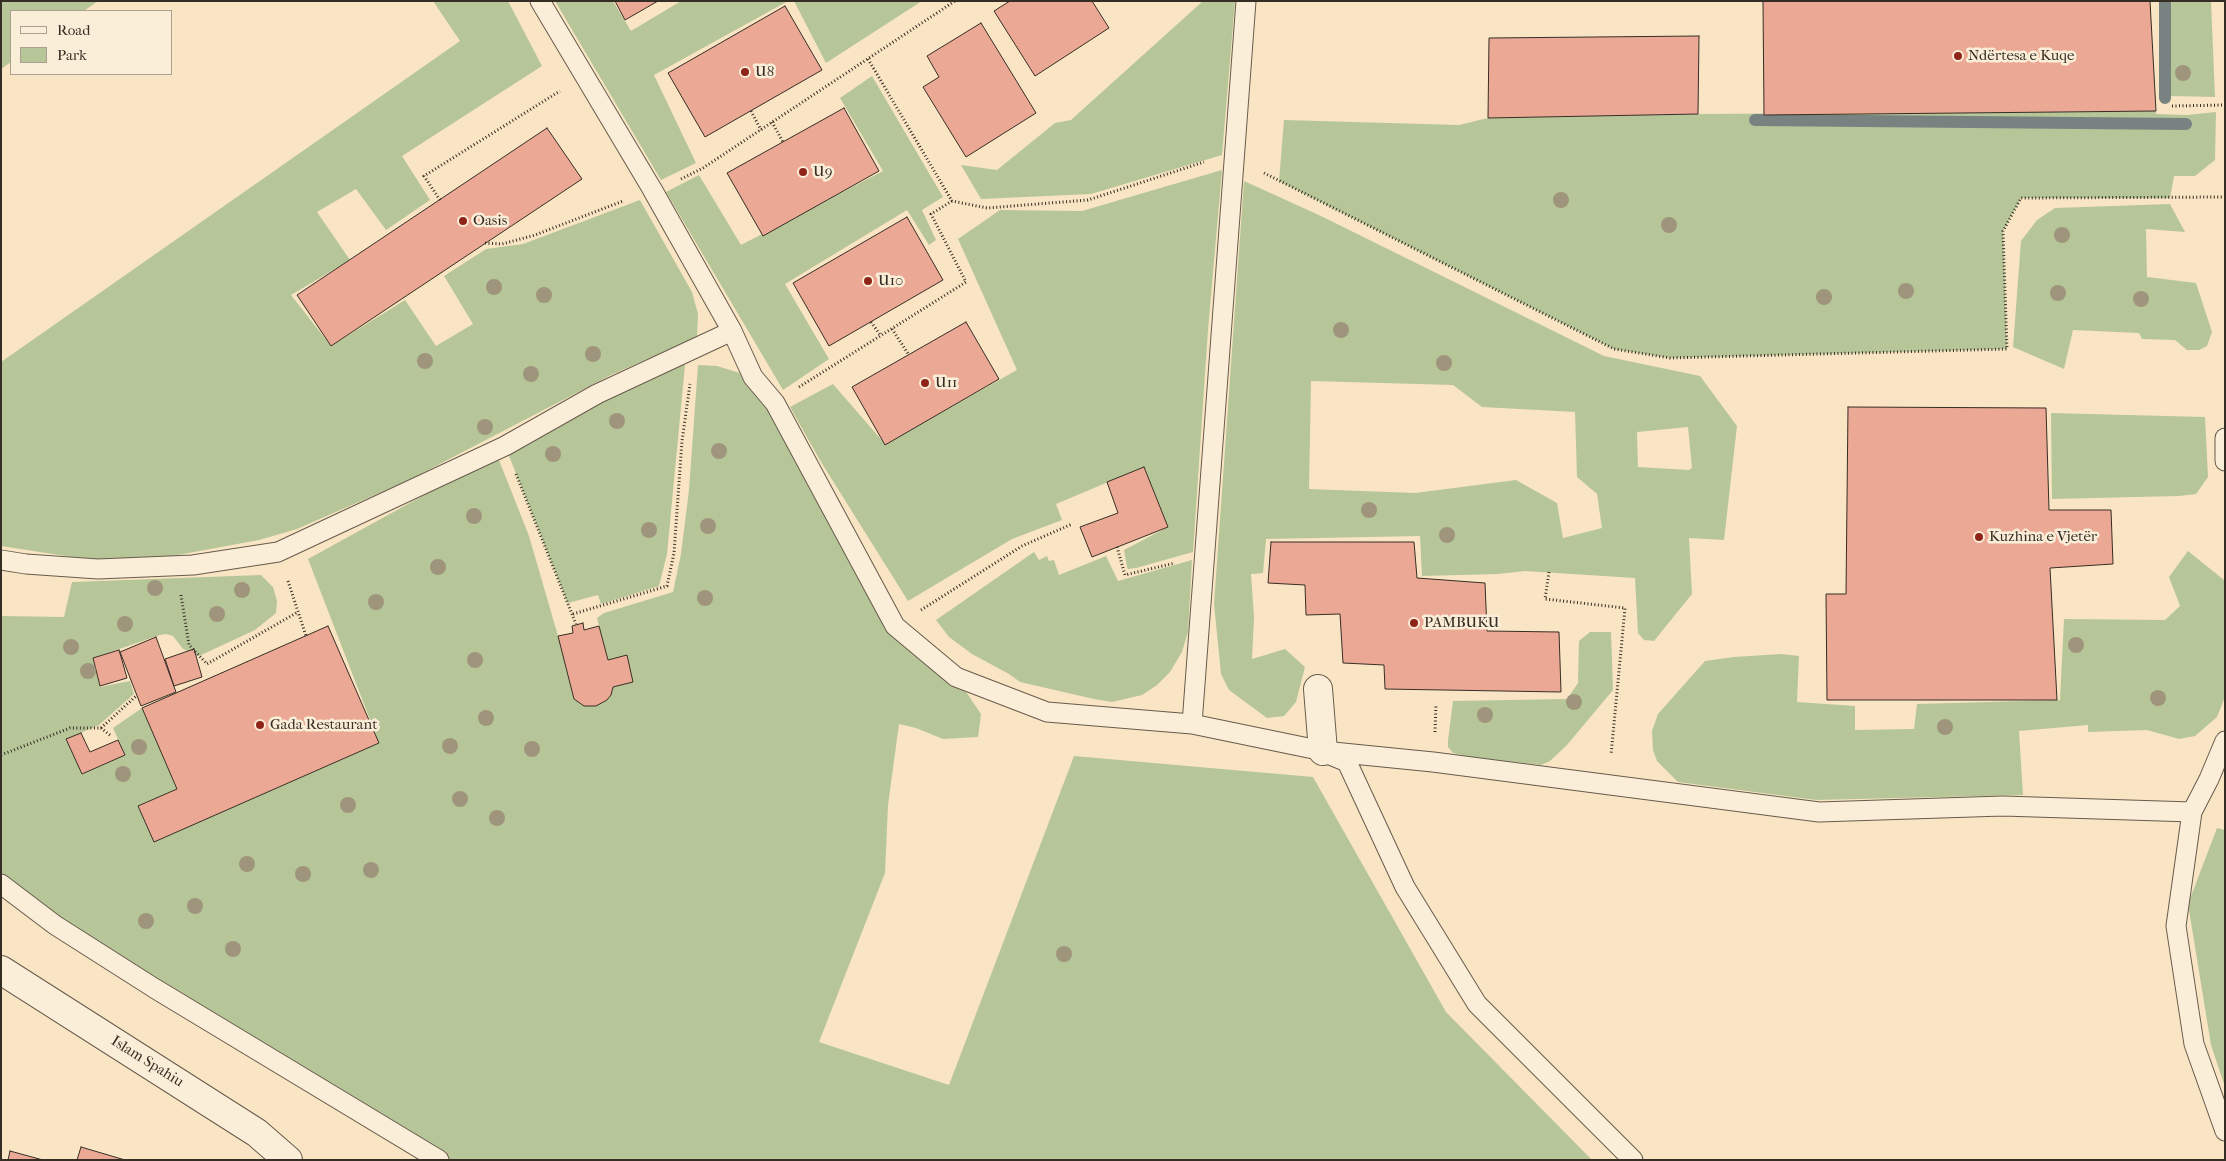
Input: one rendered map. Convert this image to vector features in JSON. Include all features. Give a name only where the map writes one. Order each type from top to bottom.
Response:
[{"type":"street","points":[[1318,689],[1323,752]]},
{"type":"street","name":"Islam Spahiu","points":[[1,970],[257,1132],[288,1160]]},
{"type":"lane","points":[[540,1],[652,189],[732,331],[753,377],[775,403],[895,626],[956,677],[1047,712],[1192,724],[1323,752],[1433,762],[1818,812],[2003,806],[2192,812]]},
{"type":"lane","points":[[1192,724],[1246,1]]},
{"type":"lane","points":[[1,560],[26,564],[98,569],[177,566],[278,552],[505,446],[597,394],[732,331]]},
{"type":"lane","points":[[2225,438],[2225,460]]},
{"type":"lane","points":[[2225,741],[2209,779],[2192,812],[2176,926],[2194,1044],[2225,1130]]},
{"type":"lane","points":[[1323,752],[1347,762],[1405,887],[1476,1004],[1633,1160]]},
{"type":"lane","points":[[1,884],[55,925],[154,988],[439,1160]]},
{"type":"path","points":[[703,168],[955,1]]},
{"type":"path","points":[[868,59],[952,201]]},
{"type":"path","points":[[440,200],[424,176],[563,89]]},
{"type":"path","points":[[2172,106],[2225,105]]},
{"type":"path","points":[[751,111],[760,130]]},
{"type":"path","points":[[772,122],[784,142]]},
{"type":"path","points":[[775,403],[966,282],[931,214],[952,201],[987,208],[1088,200],[1207,161],[1235,158],[1614,348],[1670,358],[2007,349],[2003,231],[2021,198],[2225,198]]},
{"type":"path","points":[[485,243],[502,244],[534,235],[652,189]]},
{"type":"path","points":[[871,322],[881,336]]},
{"type":"path","points":[[892,329],[909,355]]},
{"type":"path","points":[[573,614],[667,586],[674,553],[682,441],[694,349]]},
{"type":"path","points":[[505,446],[576,624]]},
{"type":"path","points":[[895,626],[1022,546],[1072,524]]},
{"type":"path","points":[[1117,547],[1125,574],[1205,556]]},
{"type":"path","points":[[278,552],[306,636]]},
{"type":"path","points":[[177,566],[189,645],[207,664],[298,612]]},
{"type":"path","points":[[1549,572],[1545,598],[1625,608],[1608,785]]},
{"type":"path","points":[[101,728],[136,696]]},
{"type":"path","points":[[1,756],[70,728],[101,728],[112,736]]},
{"type":"green space","points":[[1,1],[98,1],[85,10],[10,10],[10,63],[1,69]]},
{"type":"green space","points":[[433,1],[508,1],[542,66],[402,156],[430,200],[386,230],[356,189],[317,212],[350,260],[291,295],[331,346],[405,300],[436,346],[473,324],[444,276],[486,249],[523,244],[640,200],[692,292],[698,314],[697,337],[611,375],[409,480],[297,529],[259,540],[167,557],[98,561],[1,546],[1,362],[460,41]]},
{"type":"green space","points":[[555,1],[613,1],[631,31],[681,1],[788,1],[654,75],[696,163],[661,180]]},
{"type":"green space","points":[[794,1],[922,1],[826,63]]},
{"type":"green space","points":[[1203,1],[1235,1],[1222,155],[1091,194],[981,199],[961,165],[997,170],[1055,123],[1071,120]]},
{"type":"green space","points":[[2169,1],[2211,1],[2215,97],[2168,96]]},
{"type":"green space","points":[[872,76],[943,197],[922,210],[936,240],[929,245],[907,210],[785,284],[829,359],[783,390],[666,192],[699,175],[741,245],[883,171],[840,98]]},
{"type":"green space","points":[[2156,111],[2156,114],[2187,115],[2216,112],[2215,160],[2195,176],[2174,176],[2170,198],[2021,198],[2003,231],[2007,349],[1670,358],[1614,349],[1279,181],[1284,120],[1459,125],[1488,118],[1698,114]]},
{"type":"green space","points":[[1222,170],[1208,330],[1193,552],[1128,569],[1124,550],[1168,527],[1144,467],[1056,504],[1062,520],[1012,539],[908,601],[821,462],[790,407],[833,384],[885,444],[1017,370],[958,239],[1000,210],[1082,211]]},
{"type":"green space","points":[[1244,181],[1321,216],[1604,356],[1700,376],[1737,426],[1724,540],[1689,538],[1692,594],[1654,641],[1644,640],[1638,633],[1635,578],[1525,571],[1498,574],[1422,576],[1420,536],[1266,539],[1263,573],[1251,574],[1254,617],[1252,659],[1285,649],[1305,667],[1296,702],[1284,716],[1267,718],[1229,690],[1221,674],[1214,604]],"holes":[[[1311,381],[1453,385],[1482,407],[1575,412],[1577,477],[1597,494],[1602,528],[1563,538],[1557,503],[1516,480],[1415,493],[1309,489]],[[1688,427],[1692,468],[1689,470],[1638,467],[1637,432]]]},
{"type":"green space","points":[[2170,204],[2185,232],[2146,229],[2147,277],[2196,283],[2212,332],[2207,346],[2199,350],[2187,350],[2175,340],[2142,339],[2139,333],[2073,330],[2064,369],[2013,347],[2021,241],[2037,220],[2055,208]]},
{"type":"green space","points":[[672,365],[685,365],[667,554],[659,586],[601,604],[598,595],[568,603],[576,624],[505,446]]},
{"type":"green space","points":[[698,365],[717,366],[753,377],[895,626],[956,677],[981,714],[978,737],[943,739],[916,728],[899,724],[888,805],[885,873],[819,1042],[949,1085],[1074,756],[1313,777],[1446,1012],[1592,1160],[439,1160],[1,880],[1,616],[64,617],[72,582],[261,575],[273,587],[277,601],[276,613],[255,630],[199,656],[183,649],[173,636],[166,634],[93,658],[100,687],[130,681],[134,694],[99,725],[67,739],[82,774],[125,755],[113,728],[142,708],[177,789],[138,806],[154,842],[379,743],[308,559],[497,455],[529,536],[574,699],[584,706],[596,706],[607,700],[611,695],[613,687],[633,682],[627,655],[608,660],[597,618],[604,613],[673,592],[681,554],[689,490]]},
{"type":"green space","points":[[2051,413],[2205,417],[2208,477],[2196,494],[2052,499]]},
{"type":"green space","points":[[2188,551],[2224,580],[2225,697],[2217,717],[2195,736],[2179,739],[2147,730],[2088,732],[2088,725],[2019,731],[2023,795],[1816,800],[1678,782],[1657,761],[1653,750],[1652,731],[1658,714],[1705,661],[1781,654],[1799,656],[1797,702],[1855,706],[1855,730],[1914,729],[1917,704],[2060,700],[2064,619],[2165,620],[2180,606],[2169,577]]},
{"type":"green space","points":[[1034,552],[1039,560],[1047,556],[1049,561],[1054,560],[1059,575],[1106,556],[1118,581],[1192,560],[1188,632],[1182,652],[1170,672],[1157,685],[1142,695],[1112,702],[1020,682],[972,654],[949,637],[936,620]]},
{"type":"green space","points":[[1590,632],[1611,632],[1613,690],[1567,745],[1550,761],[1541,765],[1471,757],[1453,753],[1448,747],[1448,740],[1453,701],[1567,699],[1578,683],[1579,641]]},
{"type":"green space","points":[[2217,828],[2225,830],[2225,1087],[2211,1045],[2188,904]]},
{"type":"building","points":[[615,1],[658,1],[625,20]]},
{"type":"building","points":[[1010,1],[1092,1],[1109,28],[1035,76],[994,11]]},
{"type":"building","name":"Ndërtesa e Kuqe","points":[[1763,1],[2150,1],[2156,111],[1764,115]]},
{"type":"building","name":"U8","points":[[785,6],[822,70],[705,137],[668,73]]},
{"type":"building","points":[[981,23],[1036,113],[966,157],[923,87],[939,77],[927,56]]},
{"type":"building","points":[[1699,36],[1698,114],[1488,118],[1489,38]]},
{"type":"building","name":"U9","points":[[844,108],[879,171],[763,236],[727,173]]},
{"type":"building","name":"Oasis","points":[[547,128],[582,179],[331,346],[297,295]]},
{"type":"building","name":"U10","points":[[907,217],[943,280],[829,346],[793,283]]},
{"type":"building","name":"U11","points":[[966,322],[999,379],[885,445],[852,387]]},
{"type":"building","name":"Kuzhina e Vjetër","points":[[1848,407],[2046,408],[2049,510],[2111,510],[2113,564],[2050,568],[2057,700],[1827,700],[1826,594],[1846,594]]},
{"type":"building","points":[[1144,467],[1168,527],[1092,557],[1080,527],[1118,513],[1107,482]]},
{"type":"building","name":"PAMBUKU","points":[[1271,542],[1414,542],[1417,578],[1485,583],[1487,631],[1559,632],[1561,692],[1385,689],[1384,665],[1343,663],[1340,614],[1306,615],[1305,585],[1268,583]]},
{"type":"building","points":[[583,623],[584,630],[599,626],[608,660],[627,655],[633,682],[613,687],[611,695],[607,700],[596,706],[584,706],[574,699],[558,636],[573,633],[572,626]]},
{"type":"building","name":"Gada Restaurant","points":[[328,626],[379,743],[154,842],[138,806],[177,789],[142,708]]},
{"type":"building","points":[[156,637],[176,692],[141,706],[120,652]]},
{"type":"building","points":[[194,649],[202,677],[174,686],[165,659]]},
{"type":"building","points":[[119,650],[127,678],[100,686],[93,658]]},
{"type":"building","points":[[81,733],[90,752],[118,740],[125,755],[82,774],[66,739]]},
{"type":"building","points":[[81,1147],[125,1160],[77,1160]]},
{"type":"building","points":[[10,1151],[43,1160],[8,1160]]},
{"type":"waterway","points":[[2165,1],[2165,98]]},
{"type":"waterway","points":[[1755,120],[2186,124]]},
{"type":"place","name":"Ndërtesa e Kuqe","points":[[1958,56]]},
{"type":"place","name":"U8","points":[[745,72]]},
{"type":"place","name":"U9","points":[[803,172]]},
{"type":"place","name":"Oasis","points":[[463,221]]},
{"type":"place","name":"U10","points":[[868,281]]},
{"type":"place","name":"U11","points":[[925,383]]},
{"type":"place","name":"Kuzhina e Vjetër","points":[[1979,537]]},
{"type":"place","name":"PAMBUKU","points":[[1414,623]]},
{"type":"place","name":"Gada Restaurant","points":[[260,725]]}]
